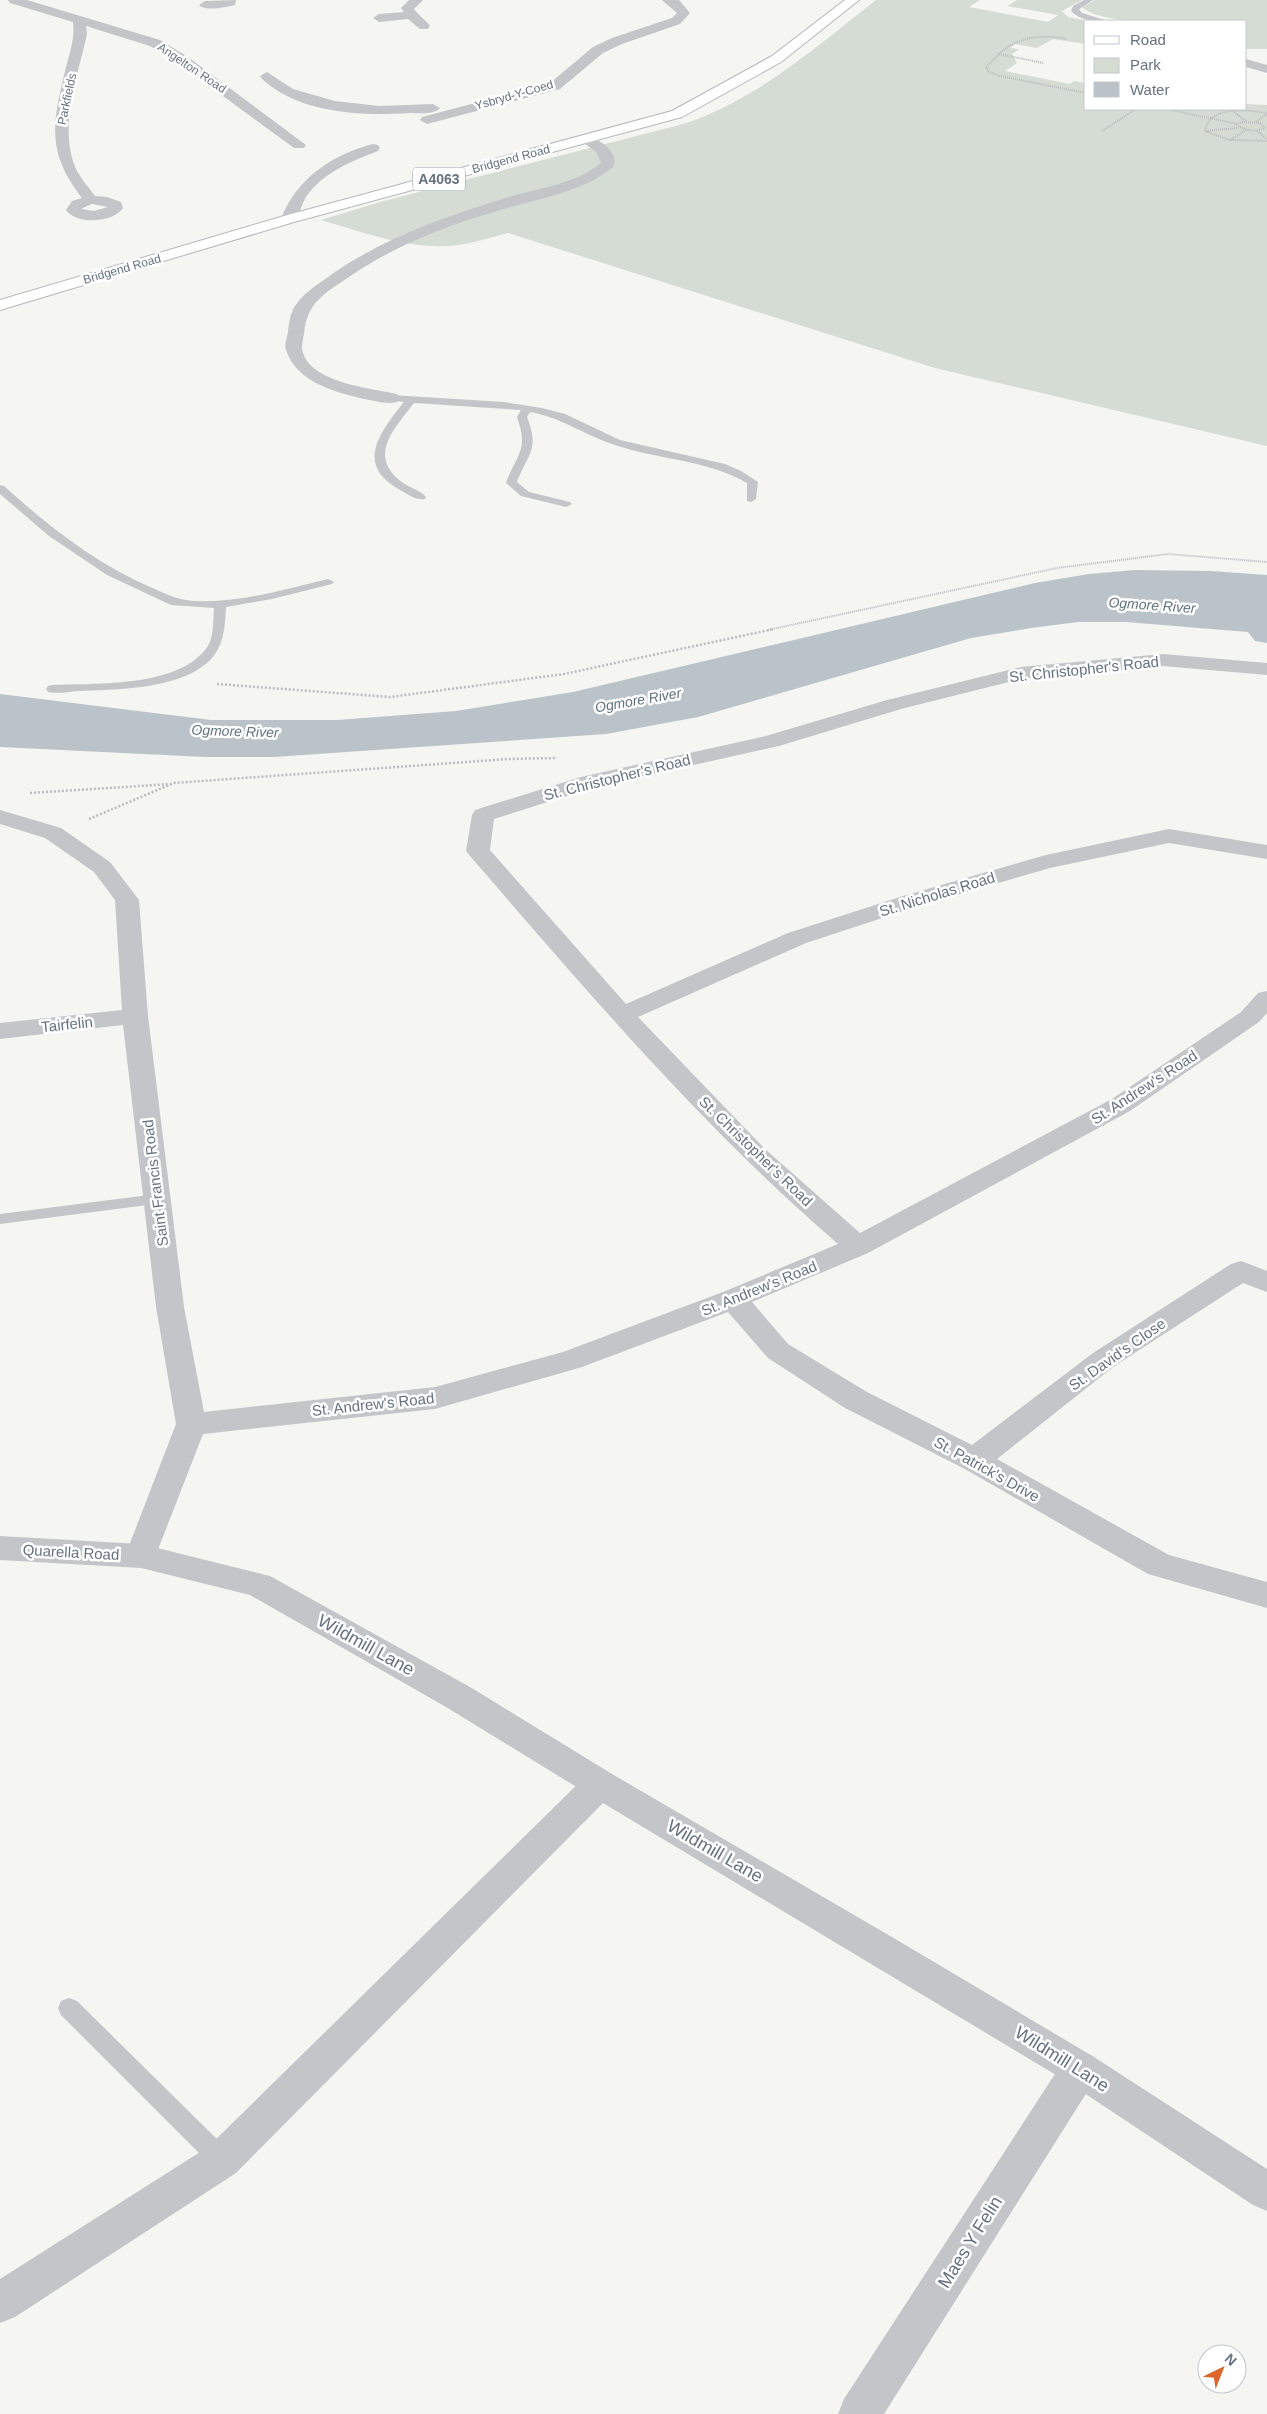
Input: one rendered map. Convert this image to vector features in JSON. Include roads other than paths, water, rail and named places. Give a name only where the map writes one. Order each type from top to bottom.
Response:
[{"type":"main road","name":"Bridgend Road","points":[[0,304],[289,219],[677,114],[734,85],[790,50],[832,14],[853,0]]},
{"type":"street","name":"Angelton Road","points":[[14,0],[155,43],[183,60],[299,145]]},
{"type":"street","points":[[417,0],[407,8],[416,21],[424,26]]},
{"type":"street","name":"Ysbryd-Y-Coed","points":[[267,76],[273,83],[301,97],[348,108],[429,111],[447,114],[555,86],[598,50],[617,41],[676,21],[684,13],[674,2],[668,0]]},
{"type":"street","points":[[204,5],[233,3]]},
{"type":"street","points":[[379,18],[412,15]]},
{"type":"street","name":"Parkfields","points":[[79,20],[81,34],[61,130],[63,150],[70,171],[91,200]]},
{"type":"street","points":[[1267,56],[1253,58],[1248,63],[1267,69]]},
{"type":"street","points":[[391,398],[354,391],[316,376],[303,366],[294,349],[300,311],[314,294],[343,272],[397,242],[460,217],[579,182],[596,174],[608,164],[607,154],[599,146],[586,139]]},
{"type":"street","points":[[289,219],[292,209],[303,191],[334,166],[373,148]]},
{"type":"street","points":[[319,160],[334,166]]},
{"type":"street","name":"St. Christopher's Road","points":[[858,1246],[744,1145],[622,1015],[478,851],[483,815],[589,782],[771,741],[894,704],[1021,673],[1162,660],[1267,669]]},
{"type":"street","name":"Saint Francis Road","points":[[0,817],[53,833],[102,867],[127,900],[135,1016],[170,1308],[191,1424]]},
{"type":"street","name":"St. Nicholas Road","points":[[622,1015],[797,938],[911,901],[1046,862],[1169,836],[1267,852]]},
{"type":"street","name":"St. Andrew's Road","points":[[191,1424],[436,1398],[572,1360],[733,1300],[858,1246],[1121,1105],[1250,1017],[1267,998]]},
{"type":"street","name":"Tairfelin","points":[[0,1031],[135,1016]]},
{"type":"street","name":"St. David's Close","points":[[974,1460],[1104,1360],[1241,1271],[1267,1282]]},
{"type":"street","name":"St. Patrick's Drive","points":[[733,1300],[778,1351],[856,1400],[974,1460],[1159,1565],[1267,1595]]},
{"type":"street","points":[[141,1556],[191,1424]]},
{"type":"street","name":"Quarella Road","points":[[0,1548],[141,1556]]},
{"type":"street","name":"Wildmill Lane","points":[[141,1556],[259,1585],[458,1697],[600,1784],[1080,2069],[1267,2192]]},
{"type":"street","points":[[0,2303],[222,2160],[600,1784]]},
{"type":"street","name":"Maes Y Felin","points":[[860,2414],[1080,2069]]},
{"type":"lane","points":[[1089,0],[1076,8],[1075,11],[1079,15],[1100,20]]},
{"type":"lane","points":[[391,398],[465,401],[527,408],[560,416],[616,442],[700,460],[737,471],[753,482],[751,499]]},
{"type":"lane","points":[[410,400],[382,439],[379,460],[383,473],[398,487],[421,497]]},
{"type":"lane","points":[[527,408],[522,417],[530,435],[529,448],[514,472],[511,483],[524,494],[566,504]]},
{"type":"lane","points":[[0,488],[36,522],[113,574],[177,603],[220,604],[260,598],[328,582]]},
{"type":"lane","points":[[52,689],[121,686],[157,680],[189,668],[210,652],[216,644],[220,604]]},
{"type":"lane","points":[[0,1219],[157,1199]]},
{"type":"lane","points":[[69,2008],[222,2160]]},
{"type":"water","name":"Ogmore River","points":[[1135,570],[1211,571],[1267,575],[1267,643],[1255,641],[1248,632],[1126,622],[1078,622],[1031,628],[971,638],[698,717],[606,734],[274,757],[205,757],[0,747],[0,694],[211,720],[337,720],[456,711],[573,692],[1035,583],[1089,574]]}]
